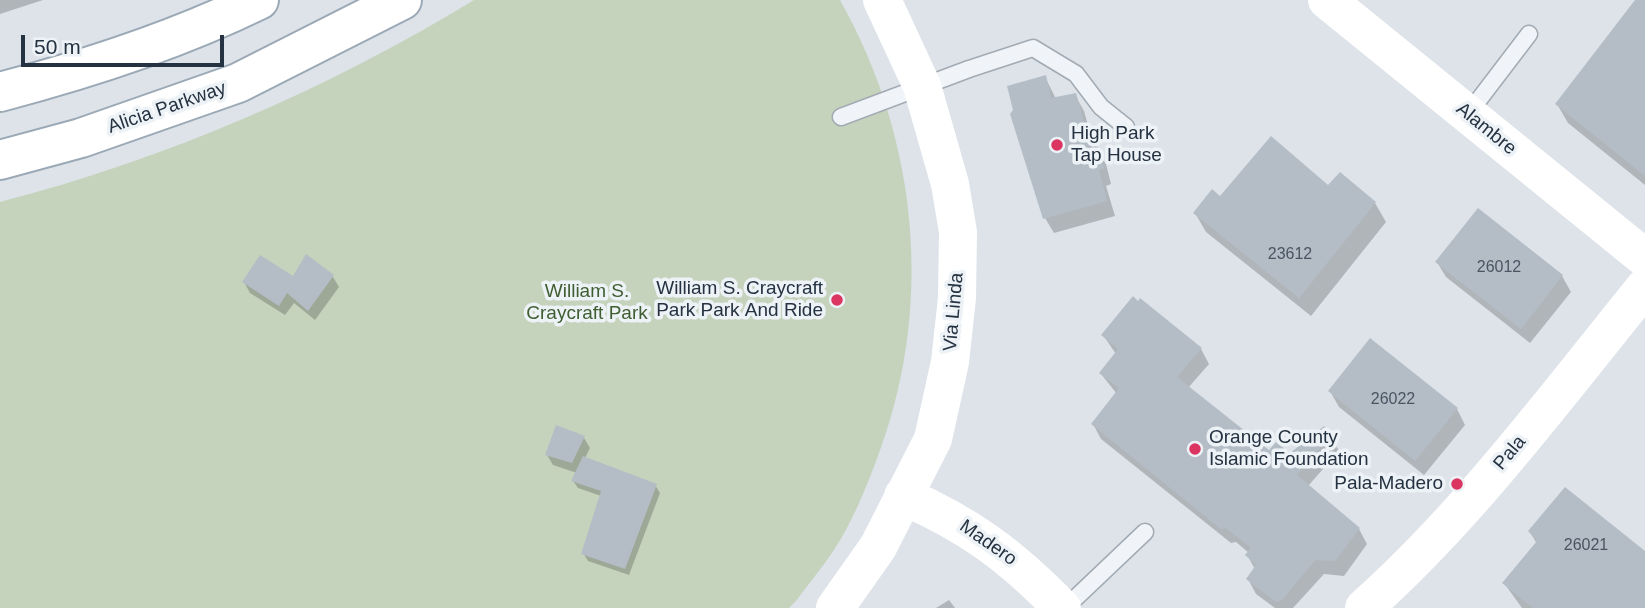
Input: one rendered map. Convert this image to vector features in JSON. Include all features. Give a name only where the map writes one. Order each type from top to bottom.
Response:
[{"type":"street","points":[[0,92],[62,76],[200,27],[259,0]]},
{"type":"street","name":"Alicia Parkway","points":[[0,160],[81,138],[238,83],[402,0]]},
{"type":"street","name":"Via Linda","points":[[835,608],[878,547],[933,439],[950,362],[957,298],[958,232],[950,184],[922,86],[882,0]]},
{"type":"street","name":"Alambre","points":[[1328,0],[1645,258]]},
{"type":"street","name":"Pala","points":[[1364,608],[1424,553],[1645,287]]},
{"type":"street","name":"Madero","points":[[903,496],[962,524],[1021,567],[1063,608]]},
{"type":"lane","points":[[1468,114],[1529,34]]},
{"type":"lane","points":[[841,117],[1033,48],[1076,74],[1101,107],[1126,127]]},
{"type":"lane","points":[[1063,608],[1144,532]]},
{"type":"green space","name":"William S. Craycraft Park","points":[[474,0],[840,0],[867,54],[888,111],[902,169],[910,228],[911,288],[906,347],[894,406],[875,464],[840,540],[796,601],[789,608],[0,608],[0,202],[124,165],[244,118],[362,63]]},
{"type":"building","points":[[1635,0],[1645,0],[1645,176],[1555,104]]},
{"type":"building","name":"High Park Tap House","points":[[1046,75],[1051,98],[1076,93],[1090,143],[1098,147],[1104,168],[1099,170],[1107,201],[1043,219],[1010,114],[1013,110],[1007,86]]},
{"type":"building","points":[[1271,136],[1328,185],[1340,172],[1376,202],[1299,298],[1193,213],[1212,189],[1220,196]]},
{"type":"building","points":[[1478,208],[1563,275],[1521,329],[1435,262]]},
{"type":"building","points":[[306,254],[334,275],[308,311],[287,293],[279,306],[242,282],[260,255],[293,276]]},
{"type":"building","name":"Orange County Islamic Foundation","points":[[1133,296],[1138,301],[1140,298],[1202,348],[1177,377],[1269,450],[1276,442],[1290,453],[1324,426],[1332,435],[1297,475],[1360,528],[1335,561],[1315,560],[1282,600],[1276,602],[1246,579],[1256,565],[1245,555],[1251,548],[1226,528],[1221,529],[1091,424],[1119,388],[1099,373],[1118,349],[1101,335]]},
{"type":"building","points":[[1370,338],[1458,408],[1415,461],[1328,391]]},
{"type":"building","points":[[556,425],[585,436],[572,463],[545,455]]},
{"type":"building","points":[[583,456],[657,484],[625,569],[581,554],[601,491],[571,481]]},
{"type":"building","points":[[1565,487],[1645,551],[1645,608],[1533,608],[1502,583],[1537,541],[1528,531]]},
{"type":"place","name":"High Park Tap House","points":[[1057,145]]},
{"type":"place","name":"William S. Craycraft Park Park And Ride","points":[[837,300]]},
{"type":"place","name":"Orange County Islamic Foundation","points":[[1195,449]]},
{"type":"place","name":"Pala-Madero","points":[[1457,484]]}]
